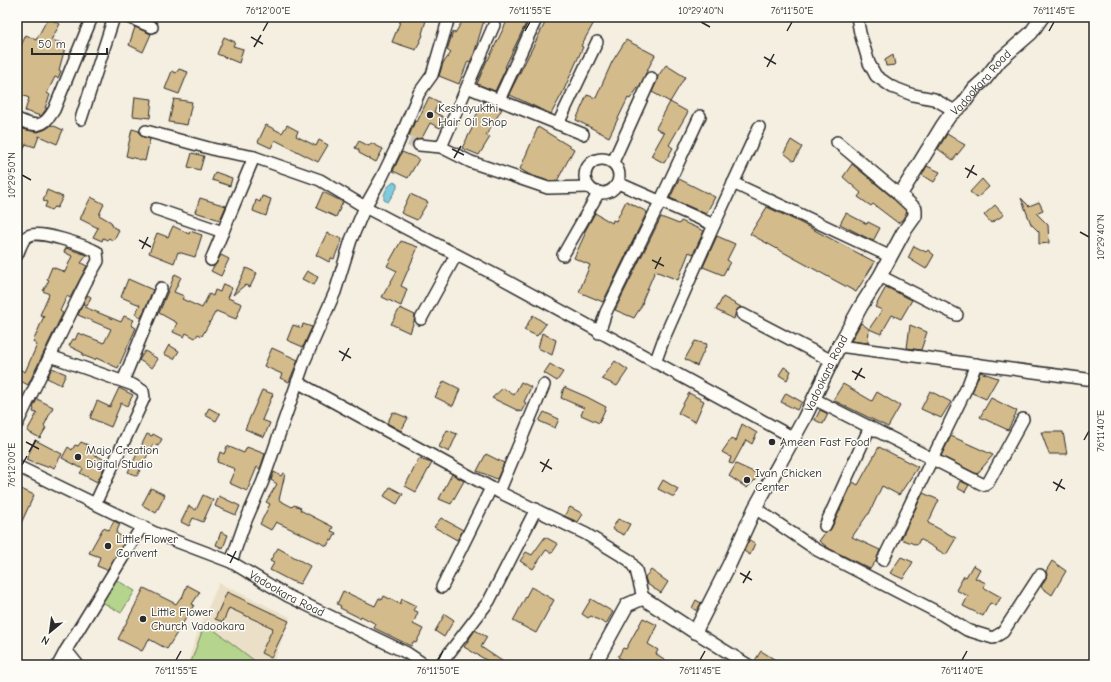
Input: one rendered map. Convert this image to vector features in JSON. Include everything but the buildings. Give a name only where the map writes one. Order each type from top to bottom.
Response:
[{"type":"main road","name":"Vadookara Road","points":[[695,632],[756,508],[814,399],[839,346],[861,306],[880,276],[889,256],[915,216],[916,209],[900,195],[943,125],[955,110],[985,79],[1000,60],[1031,33],[1042,17]]},
{"type":"main road","points":[[594,665],[627,605],[643,598],[695,632]]},
{"type":"street","points":[[17,119],[30,124],[41,124],[48,120],[54,110],[92,17]]},
{"type":"street","points":[[81,119],[114,17]]},
{"type":"street","points":[[128,17],[152,27]]},
{"type":"street","points":[[231,562],[244,525],[263,481],[297,382],[335,292],[351,240],[365,206],[382,177],[410,140],[419,93],[432,75],[449,17]]},
{"type":"street","points":[[499,100],[537,17]]},
{"type":"street","points":[[856,17],[869,63],[876,76],[892,87],[913,95],[934,99],[955,110]]},
{"type":"street","points":[[441,147],[494,25]]},
{"type":"street","points":[[558,124],[597,42]]},
{"type":"street","points":[[613,162],[651,78]]},
{"type":"street","points":[[467,87],[583,134]]},
{"type":"street","points":[[599,333],[606,312],[700,116]]},
{"type":"street","points":[[655,363],[664,338],[759,127]]},
{"type":"street","points":[[146,131],[216,150],[254,157],[320,180],[365,206],[505,280],[599,333],[794,438]]},
{"type":"street","points":[[410,140],[441,147],[471,162],[548,188],[589,186],[599,192],[610,191],[615,188],[620,178],[619,172],[613,162],[603,158],[597,159],[588,165],[585,176],[589,186]]},
{"type":"street","points":[[837,142],[900,195]]},
{"type":"street","points":[[211,260],[254,157]]},
{"type":"street","points":[[618,183],[714,225]]},
{"type":"street","points":[[733,183],[889,256]]},
{"type":"street","points":[[563,255],[599,192]]},
{"type":"street","points":[[156,209],[223,232]]},
{"type":"street","points":[[17,255],[26,237],[32,234],[41,234],[89,248],[97,252],[98,261],[17,424]]},
{"type":"street","points":[[421,320],[456,255]]},
{"type":"street","points":[[880,276],[957,315]]},
{"type":"street","points":[[123,381],[161,288]]},
{"type":"street","points":[[742,314],[832,361]]},
{"type":"street","points":[[839,346],[1094,380]]},
{"type":"street","points":[[50,356],[123,381],[143,390],[144,398],[95,504]]},
{"type":"street","points":[[883,560],[968,385],[976,364]]},
{"type":"street","points":[[297,382],[495,490],[586,534],[629,560],[636,570],[643,598]]},
{"type":"street","points":[[442,587],[495,490],[544,385]]},
{"type":"street","points":[[814,399],[985,485],[988,483],[1023,419]]},
{"type":"street","points":[[825,526],[870,428]]},
{"type":"street","name":"Vadookara Road","points":[[17,466],[157,534],[231,562],[288,596],[407,653],[425,665]]},
{"type":"street","points":[[756,508],[817,550],[941,614],[967,630],[993,638],[1003,632],[1040,575]]},
{"type":"street","points":[[440,665],[489,601],[536,509]]},
{"type":"street","points":[[58,665],[142,526]]},
{"type":"street","points":[[695,632],[748,665]]},
{"type":"street","points":[[66,650],[78,665]]},
{"type":"shaded area","points":[[219,583],[290,617],[272,665],[187,665],[199,628]]},
{"type":"green space","points":[[115,579],[135,591],[121,613],[102,602]]},
{"type":"green space","points":[[205,623],[259,664],[190,665]]},
{"type":"water","points":[[394,182],[397,184],[397,188],[388,202],[384,200],[384,195],[388,187]]},
{"type":"tunnel","points":[[409,141],[419,145]]},
{"type":"place","name":"Keshayukthi Hair Oil Shop","points":[[430,115]]},
{"type":"place","name":"Ameen Fast Food","points":[[772,442]]},
{"type":"place","name":"Majo Creation Digital Studio","points":[[78,457]]},
{"type":"place","name":"Ivan Chicken Center","points":[[747,480]]},
{"type":"place","name":"Little Flower Convent","points":[[108,546]]},
{"type":"place","name":"Little Flower Church Vadookara","points":[[143,619]]}]
